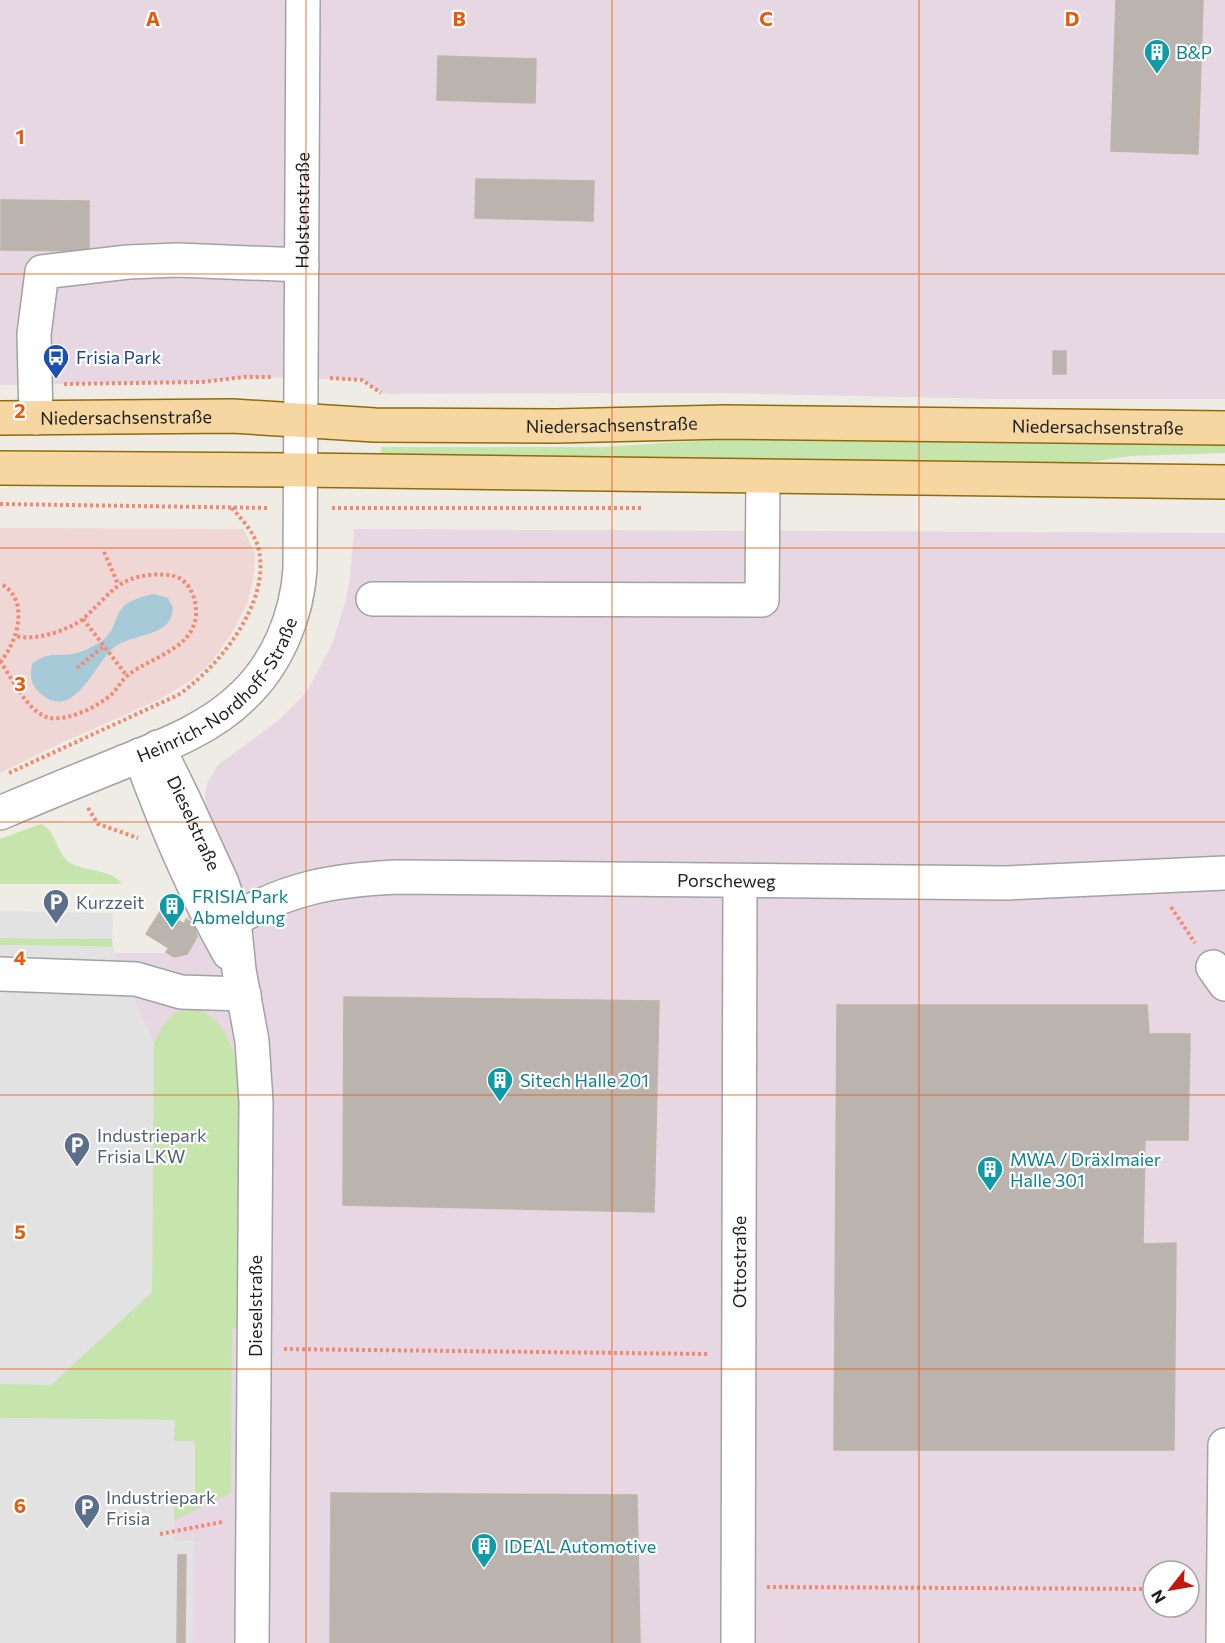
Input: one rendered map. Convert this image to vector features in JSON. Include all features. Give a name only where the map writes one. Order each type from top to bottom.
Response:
[{"type":"main road","name":"Niedersachsenstraße","points":[[0,418],[232,416],[375,425],[556,426],[725,422],[1225,428]]},
{"type":"main road","points":[[0,468],[1225,482]]},
{"type":"street","name":"Holstenstraße","points":[[301,420],[303,0]]},
{"type":"street","points":[[36,418],[34,334],[42,272],[128,262],[158,261],[302,265]]},
{"type":"street","name":"Heinrich-Nordhoff-Straße","points":[[0,813],[149,751],[208,722],[242,697],[261,675],[279,646],[289,624],[299,584],[301,420]]},
{"type":"street","points":[[373,598],[762,600],[763,477]]},
{"type":"street","name":"Dieselstraße","points":[[149,751],[160,810],[202,904],[241,982]]},
{"type":"street","name":"Dieselstraße","points":[[149,751],[184,800],[222,883],[234,920],[241,982],[252,1041],[256,1102],[252,1643]]},
{"type":"street","name":"Porscheweg","points":[[234,920],[264,904],[329,882],[396,877],[1007,883],[1225,873]]},
{"type":"street","name":"Ottostraße","points":[[738,1643],[740,881]]},
{"type":"street","points":[[0,974],[136,979],[180,992],[198,993],[241,982]]},
{"type":"street","points":[[1223,1643],[1225,1445]]},
{"type":"path","points":[[35,384],[202,382],[244,377],[301,378],[362,380],[376,390]]},
{"type":"path","points":[[0,504],[232,508],[253,535],[260,552],[259,576],[250,607],[228,646],[209,670],[178,695],[7,774]]},
{"type":"path","points":[[104,552],[117,584]]},
{"type":"path","points":[[1,584],[10,588],[19,607],[16,636],[0,662],[31,706],[43,716],[62,718],[86,711],[112,694],[127,676],[168,654],[183,641],[194,624],[196,608],[193,591],[179,578],[159,574],[136,576],[117,584],[83,619],[40,636],[23,638],[16,636]]},
{"type":"path","points":[[83,619],[127,676]]},
{"type":"path","points":[[77,668],[104,646]]},
{"type":"path","points":[[62,748],[98,824],[143,840]]},
{"type":"path","points":[[1166,875],[1168,898],[1172,908],[1219,976]]},
{"type":"path","points":[[255,1349],[739,1354]]},
{"type":"path","points":[[160,1534],[198,1527]]},
{"type":"path","points":[[738,1587],[1141,1589]]},
{"type":"shaded area","points":[[0,0],[1225,0],[1225,399],[1000,399],[710,393],[386,394],[362,380],[244,377],[202,382],[0,385]]},
{"type":"shaded area","points":[[0,528],[243,529],[255,553],[254,574],[247,604],[230,636],[212,661],[190,681],[160,699],[0,773]]},
{"type":"shaded area","name":"Industriepark Frisia","points":[[354,529],[1225,533],[1225,1643],[0,1643],[0,953],[187,953],[197,937],[194,924],[186,919],[193,908],[180,824],[208,811],[206,789],[218,765],[278,721],[309,688],[332,644],[350,578]]},
{"type":"shaded area","name":"Kurzzeit","points":[[0,911],[113,913],[112,939],[0,938]]},
{"type":"shaded area","name":"Industriepark Frisia LKW","points":[[0,945],[113,947],[154,1044],[152,1292],[51,1385],[0,1384]]},
{"type":"shaded area","name":"Industriepark Frisia","points":[[0,1418],[175,1420],[174,1441],[195,1441],[195,1502],[174,1502],[174,1540],[194,1541],[193,1643],[0,1643]]},
{"type":"green space","points":[[760,437],[1225,442],[1225,453],[1131,456],[1069,465],[381,459],[381,447],[603,447]]},
{"type":"green space","points":[[41,824],[50,831],[61,853],[69,862],[111,875],[122,884],[0,884],[0,839]]},
{"type":"green space","points":[[0,938],[112,939],[113,947],[0,945]]},
{"type":"green space","points":[[188,1008],[211,1016],[226,1034],[235,1057],[240,1081],[240,1325],[232,1330],[231,1493],[174,1520],[174,1502],[195,1502],[195,1441],[174,1441],[174,1420],[0,1418],[0,1384],[51,1385],[152,1292],[154,1044],[159,1032],[170,1017]]},
{"type":"water","points":[[154,594],[168,598],[173,608],[171,618],[164,626],[118,644],[72,697],[62,701],[52,700],[37,690],[32,680],[32,664],[47,656],[80,652],[102,641],[110,633],[124,606],[134,600]]},
{"type":"building","name":"B&P","points":[[1116,0],[1203,0],[1198,154],[1111,151]]},
{"type":"building","points":[[438,56],[536,59],[535,103],[437,100]]},
{"type":"building","points":[[476,179],[594,181],[593,221],[475,218]]},
{"type":"building","points":[[1,200],[89,201],[89,251],[1,250]]},
{"type":"building","points":[[1053,351],[1066,351],[1066,374],[1053,374]]},
{"type":"building","name":"FRISIA Park Abmeldung","points":[[161,910],[184,924],[186,919],[194,924],[197,937],[187,954],[174,957],[166,952],[169,948],[146,934]]},
{"type":"building","name":"Sitech Halle 201","points":[[344,997],[659,1001],[654,1212],[343,1205]]},
{"type":"building","name":"MWA / Dräxlmaier Halle 301","points":[[837,1005],[1147,1005],[1149,1034],[1190,1034],[1188,1140],[1145,1140],[1143,1244],[1176,1243],[1174,1450],[834,1450]]},
{"type":"building","name":"IDEAL Automotive","points":[[331,1493],[637,1495],[640,1643],[330,1643]]},
{"type":"building","points":[[178,1555],[186,1555],[185,1643],[177,1643]]},
{"type":"place","name":"B&P","points":[[1157,75]]},
{"type":"place","name":"Frisia Park","points":[[56,380]]},
{"type":"place","name":"Kurzzeit","points":[[56,925]]},
{"type":"place","name":"FRISIA Park Abmeldung","points":[[172,929]]},
{"type":"place","name":"Sitech Halle 201","points":[[500,1103]]},
{"type":"place","name":"Industriepark Frisia LKW","points":[[77,1168]]},
{"type":"place","name":"MWA / Dräxlmaier Halle 301","points":[[990,1192]]},
{"type":"place","name":"Industriepark Frisia","points":[[87,1530]]},
{"type":"place","name":"IDEAL Automotive","points":[[484,1569]]}]
